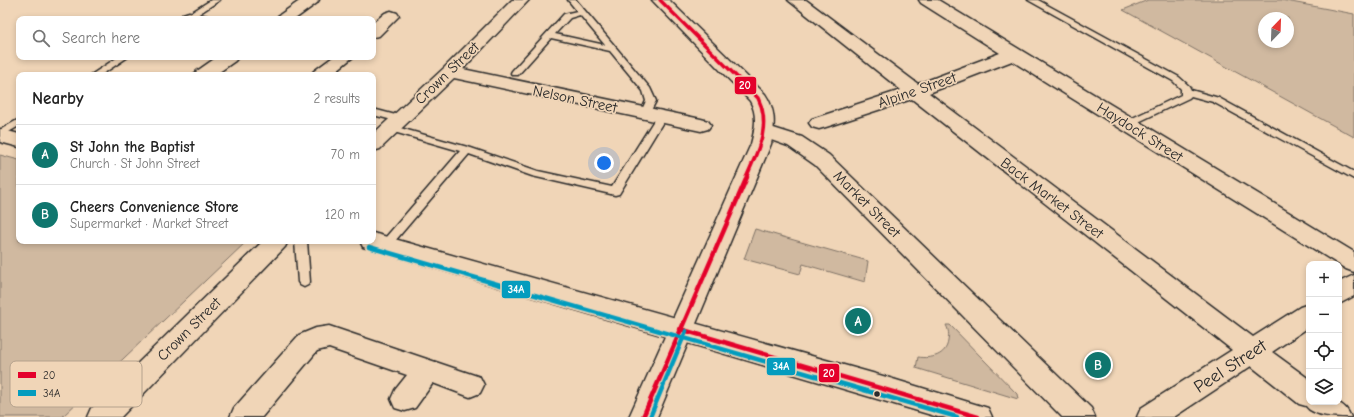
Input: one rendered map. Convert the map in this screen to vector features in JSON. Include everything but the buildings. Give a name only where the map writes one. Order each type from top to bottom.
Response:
[{"type":"street","points":[[288,16],[311,0]]},
{"type":"street","name":"Crown Street","points":[[376,142],[450,72],[521,0]]},
{"type":"street","points":[[643,417],[760,144],[764,131],[764,112],[758,98],[660,0]]},
{"type":"street","name":"Back Market Street","points":[[796,0],[1306,393]]},
{"type":"street","name":"Haydock Street","points":[[927,0],[1354,264]]},
{"type":"street","points":[[376,29],[390,16]]},
{"type":"street","name":"Alpine Street","points":[[819,123],[914,92],[1013,54]]},
{"type":"street","points":[[207,72],[225,60]]},
{"type":"street","points":[[324,72],[340,60]]},
{"type":"street","name":"Nelson Street","points":[[450,72],[701,125]]},
{"type":"street","name":"Market Street","points":[[764,131],[796,142],[813,152],[822,160],[1080,417]]},
{"type":"street","points":[[0,135],[16,140]]},
{"type":"street","points":[[378,243],[680,329],[978,417]]},
{"type":"street","name":"Crown Street","points":[[142,377],[274,244]]},
{"type":"street","points":[[1342,292],[1354,284]]},
{"type":"street","name":"Peel Street","points":[[1151,417],[1253,352],[1306,316]]},
{"type":"street","points":[[244,417],[308,343],[316,339],[329,337],[470,385]]},
{"type":"street","points":[[405,399],[427,370]]},
{"type":"street","points":[[1322,405],[1337,417]]},
{"type":"street","name":"Crown Street","points":[[102,417],[112,407]]},
{"type":"lane","points":[[195,16],[216,0]]},
{"type":"lane","points":[[376,114],[395,123],[536,174],[615,192],[653,115],[650,96],[572,0]]},
{"type":"lane","points":[[1032,0],[1176,78],[1186,88],[1186,96],[1127,124]]},
{"type":"lane","points":[[516,73],[567,16],[582,12]]},
{"type":"lane","points":[[549,35],[613,49]]},
{"type":"lane","points":[[100,72],[119,60]]},
{"type":"lane","points":[[1186,92],[1216,100],[1354,176]]},
{"type":"lane","points":[[0,135],[16,124]]},
{"type":"lane","points":[[378,243],[467,150]]},
{"type":"lane","points":[[301,244],[304,282]]},
{"type":"shaded area","points":[[1148,0],[1281,0],[1354,14],[1354,137],[1123,10]]},
{"type":"shaded area","points":[[0,155],[16,159],[16,244],[244,244],[121,361],[10,361],[10,407],[73,407],[62,417],[0,417]]},
{"type":"shaded area","points":[[755,229],[868,261],[865,282],[803,264],[800,274],[744,259]]},
{"type":"shaded area","points":[[946,325],[950,325],[1017,394],[1018,399],[916,368],[918,357],[933,357],[941,353],[947,346],[949,336]]},
{"type":"transit line","name":"20","points":[[643,417],[761,144],[764,126],[763,109],[758,98],[660,0]]},
{"type":"transit line","name":"34A","points":[[369,247],[957,417]]},
{"type":"transit line","name":"20","points":[[680,329],[978,417]]},
{"type":"transit line","name":"34A","points":[[650,417],[686,331]]},
{"type":"place","name":"St John the Baptist","points":[[858,321]]},
{"type":"place","name":"Cheers Convenience Store","points":[[1098,365]]}]
